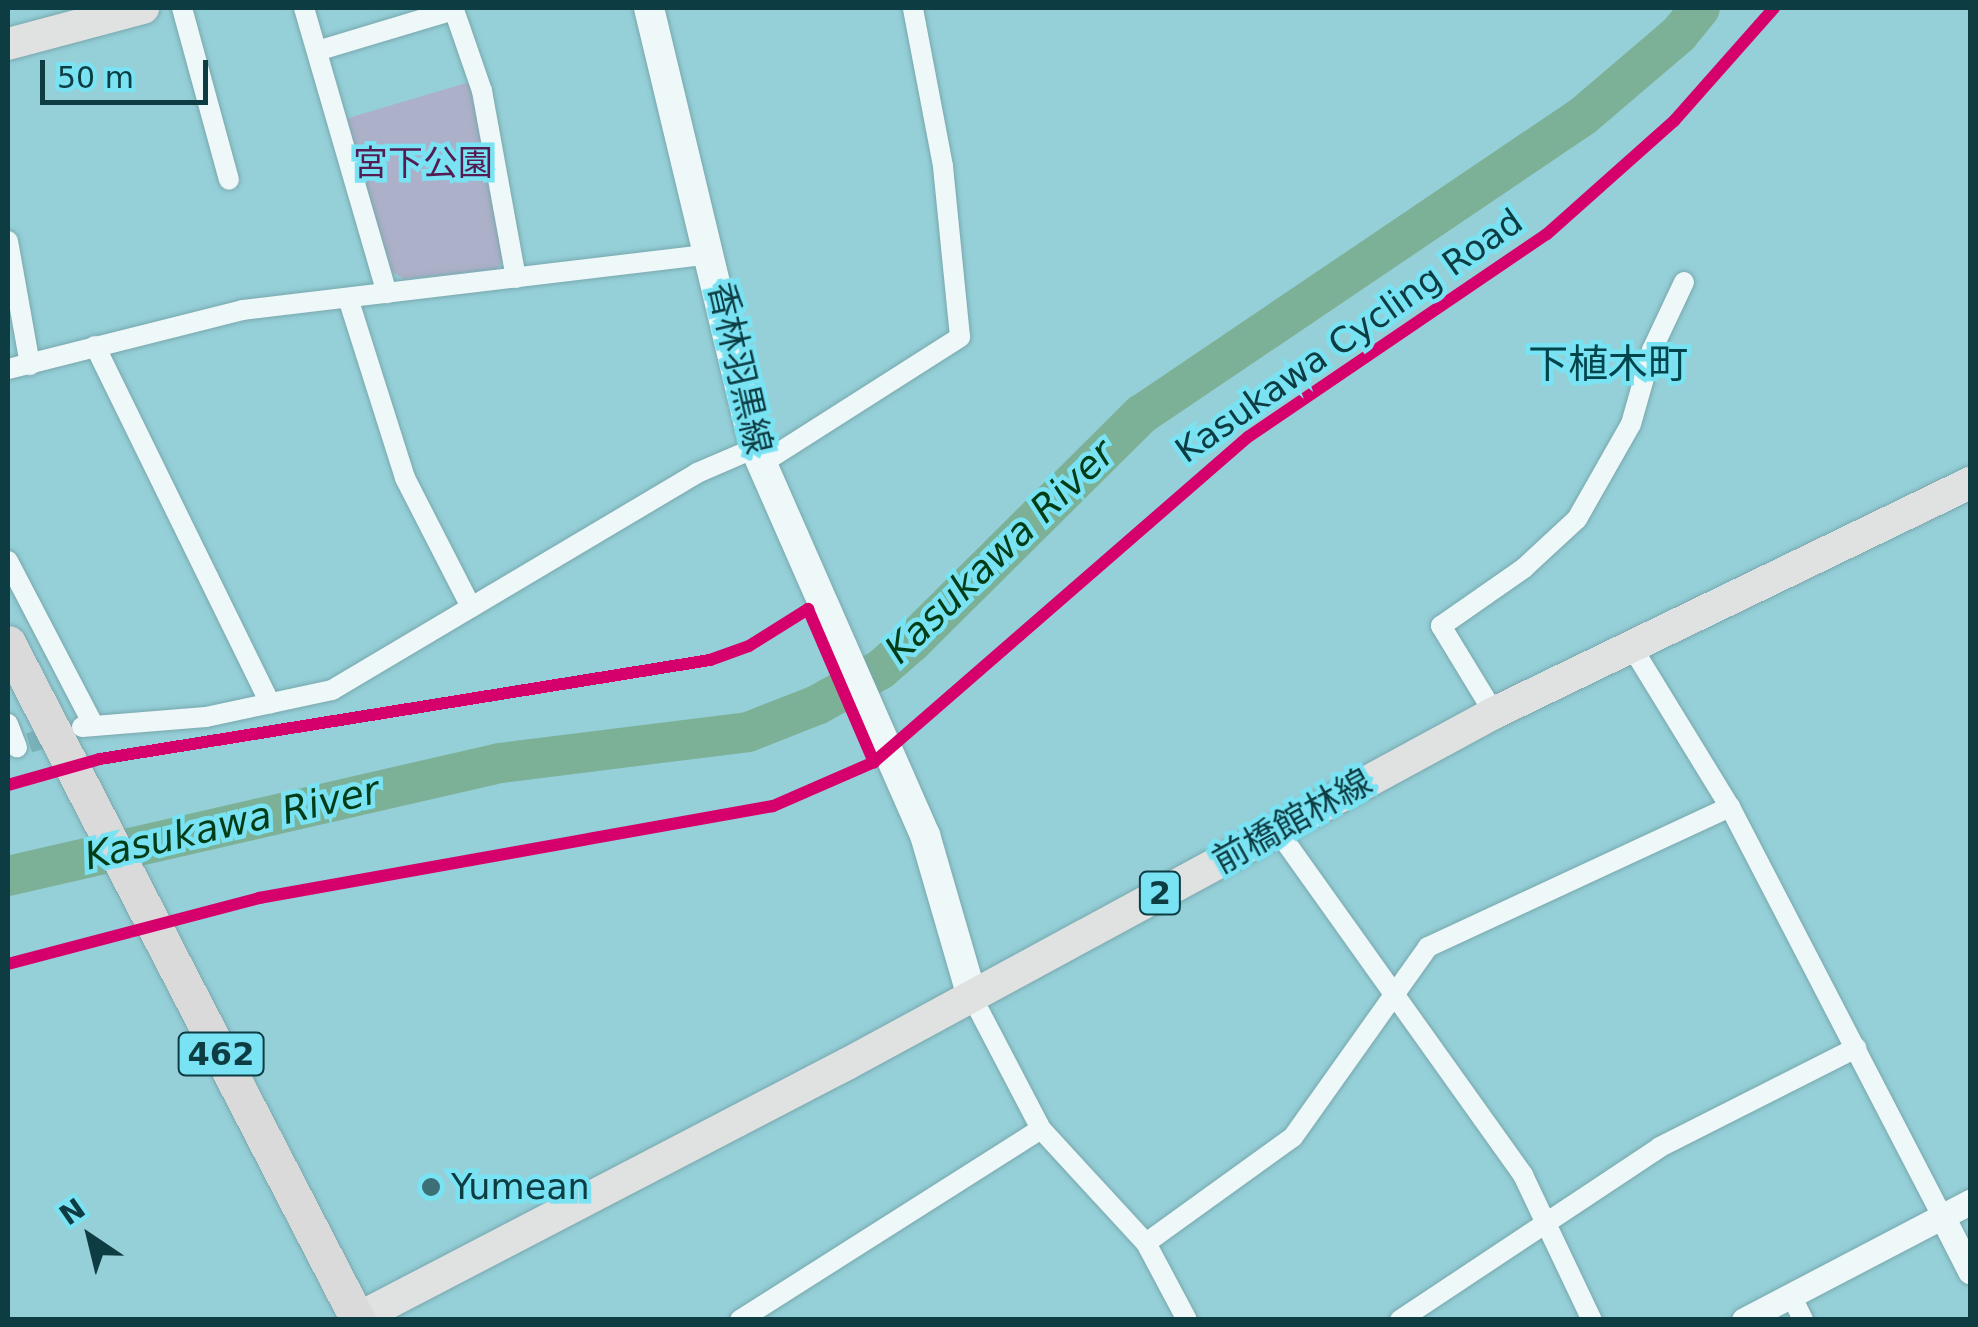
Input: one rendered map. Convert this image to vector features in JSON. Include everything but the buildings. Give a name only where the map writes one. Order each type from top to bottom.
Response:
[{"type":"highway","name":"462","points":[[8,643],[357,1319]]},
{"type":"main road","points":[[8,44],[143,8]]},
{"type":"main road","name":"香林羽黒線","points":[[649,8],[712,254],[758,456],[927,840],[972,997]]},
{"type":"main road","name":"前橋館林線","points":[[357,1319],[972,997],[1494,713],[1630,644],[1968,490]]},
{"type":"street","points":[[182,8],[229,180]]},
{"type":"street","points":[[304,8],[387,293]]},
{"type":"street","points":[[8,561],[88,727],[187,720],[332,690],[697,473],[758,456],[960,338],[943,166],[913,8]]},
{"type":"street","points":[[317,51],[454,10],[482,91],[516,278]]},
{"type":"street","points":[[8,241],[30,365]]},
{"type":"street","points":[[8,370],[198,318],[712,254]]},
{"type":"street","points":[[1494,713],[1441,626],[1524,568],[1577,518],[1631,424],[1658,332],[1684,282]]},
{"type":"street","points":[[348,298],[405,478],[471,606]]},
{"type":"street","points":[[95,346],[270,704]]},
{"type":"street","points":[[1630,644],[1730,806],[1970,1272]]},
{"type":"street","points":[[8,724],[18,747]]},
{"type":"street","points":[[1146,1243],[1293,1138],[1428,947],[1730,806]]},
{"type":"street","points":[[1277,830],[1395,990],[1522,1174],[1592,1320]]},
{"type":"street","points":[[972,997],[1041,1129],[1146,1243],[1187,1320]]},
{"type":"street","points":[[1400,1320],[1660,1147],[1856,1048]]},
{"type":"street","points":[[740,1320],[1041,1129]]},
{"type":"street","points":[[1744,1320],[1970,1202]]},
{"type":"street","points":[[1790,1295],[1803,1320]]},
{"type":"green space","name":"宮下公園","points":[[473,81],[504,259],[497,269],[404,279],[392,272],[345,119]]},
{"type":"waterway","name":"Kasukawa River","points":[[8,876],[500,763],[748,732],[817,705],[880,670],[911,643],[1142,414],[1583,116],[1679,34],[1700,8]]},
{"type":"tunnel","points":[[29,743],[65,732]]},
{"type":"cycle path","name":"Kasukawa Cycling Road","points":[[8,964],[259,898],[773,806],[874,762],[1248,437],[1547,234],[1674,121],[1774,8]]},
{"type":"cycle path","points":[[8,785],[100,759],[710,660],[749,646],[808,609],[874,762]]},
{"type":"place","name":"Yumean","points":[[431,1187]]},
{"type":"district","name":"下植木町","points":[[1608,364]]}]
